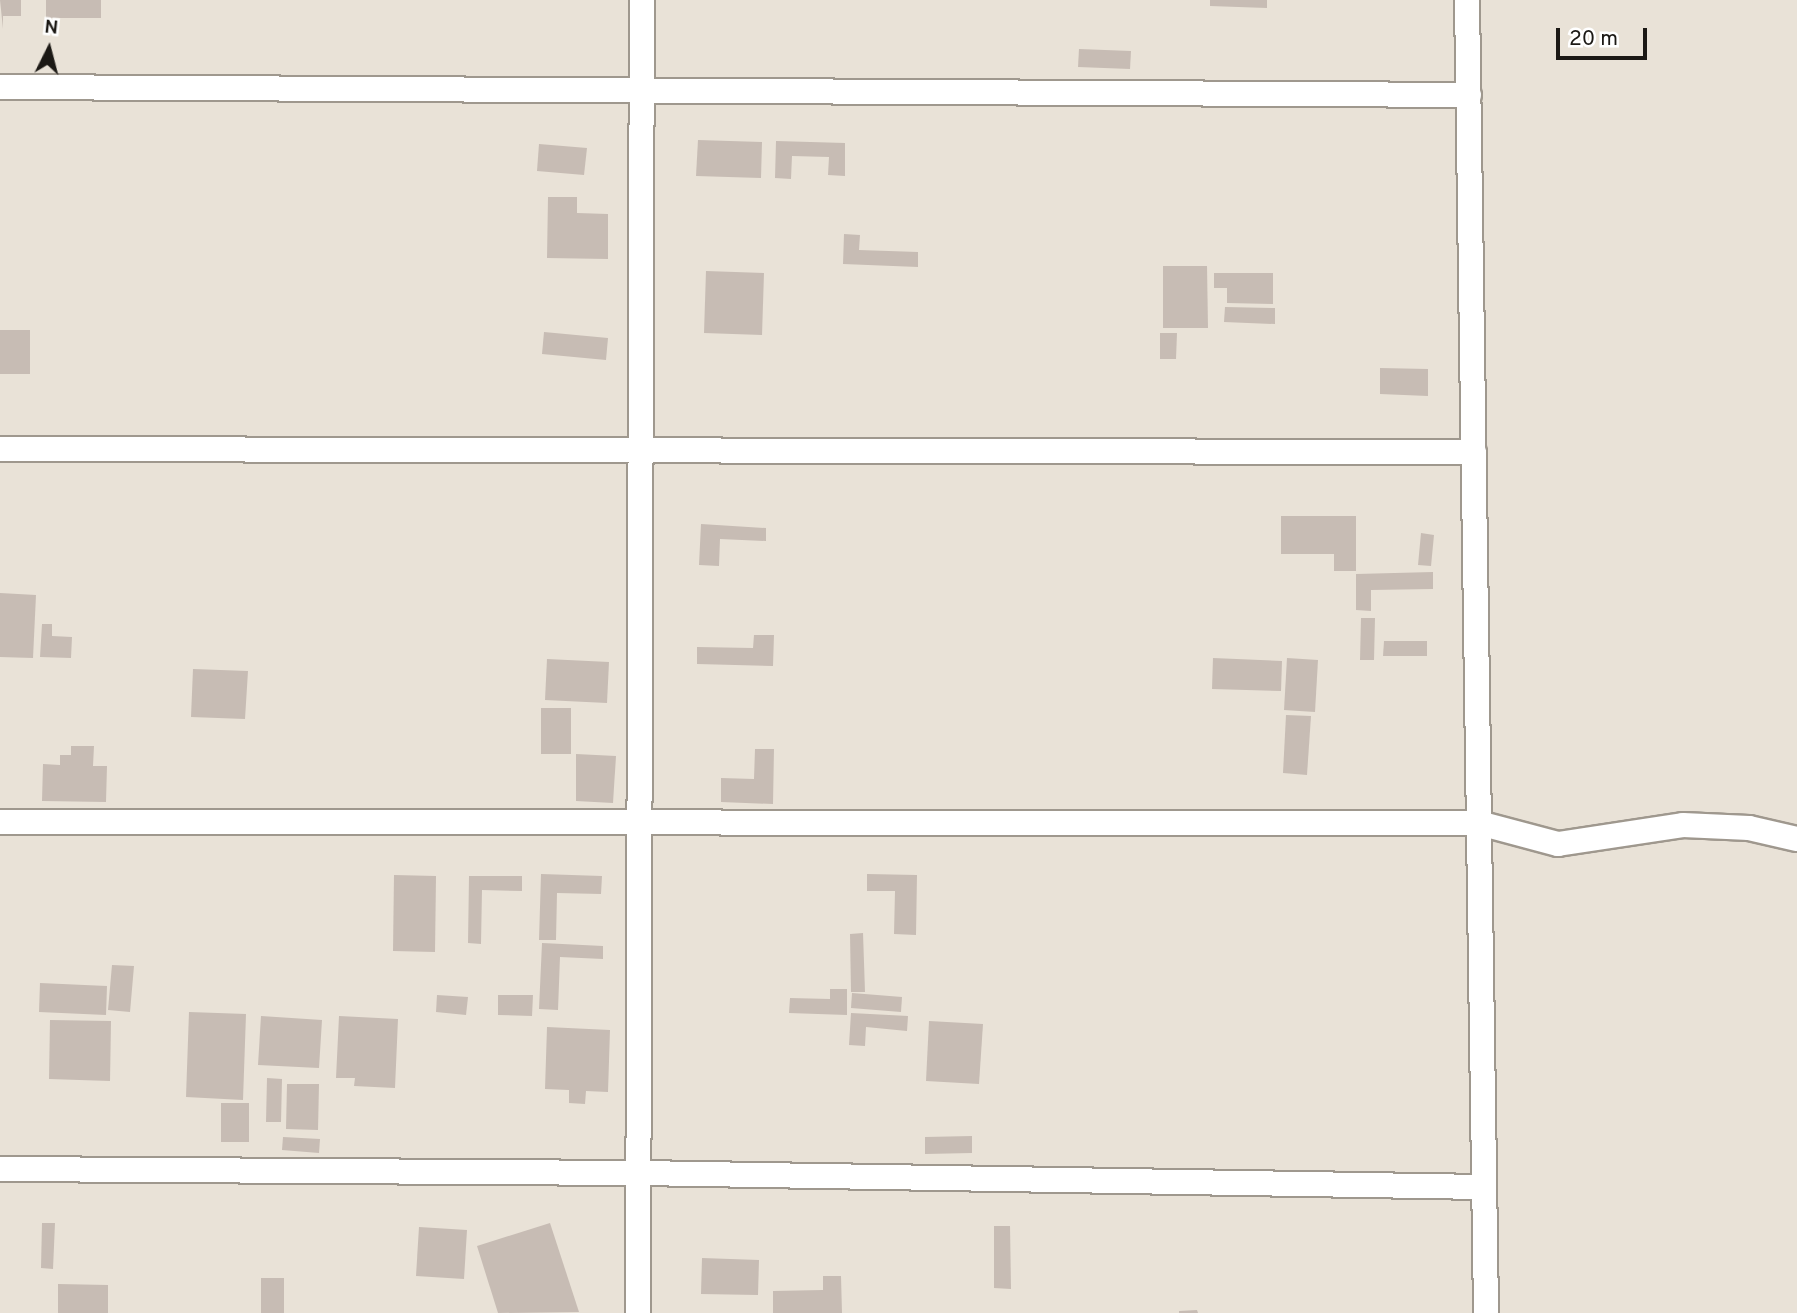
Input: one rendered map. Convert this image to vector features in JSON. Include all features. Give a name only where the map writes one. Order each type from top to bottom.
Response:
[{"type":"street","points":[[638,1313],[642,0]]},
{"type":"street","points":[[1467,0],[1486,1313]]},
{"type":"street","points":[[0,87],[642,88],[1469,95]]},
{"type":"street","points":[[0,449],[1474,452]]},
{"type":"street","points":[[0,822],[640,825],[1479,823],[1558,844],[1683,825],[1749,828],[1797,839]]},
{"type":"street","points":[[0,1169],[639,1173],[1484,1188]]},
{"type":"building","points":[[0,0],[21,0],[21,16],[3,16],[3,29]]},
{"type":"building","points":[[46,0],[101,0],[101,18],[46,18]]},
{"type":"building","points":[[1210,0],[1267,0],[1267,8],[1210,6]]},
{"type":"building","points":[[1079,49],[1131,51],[1130,69],[1078,67]]},
{"type":"building","points":[[698,140],[762,142],[761,178],[696,176]]},
{"type":"building","points":[[776,141],[845,143],[845,176],[828,175],[829,157],[792,156],[791,179],[775,178]]},
{"type":"building","points":[[539,144],[587,148],[584,175],[537,171]]},
{"type":"building","points":[[548,197],[577,197],[577,213],[608,214],[608,259],[547,258]]},
{"type":"building","points":[[844,234],[860,235],[859,250],[918,252],[918,267],[843,264]]},
{"type":"building","points":[[1163,266],[1207,266],[1208,328],[1163,328]]},
{"type":"building","points":[[706,271],[764,273],[762,335],[704,333]]},
{"type":"building","points":[[1214,273],[1273,273],[1273,304],[1227,303],[1227,288],[1214,288]]},
{"type":"building","points":[[1225,307],[1275,308],[1275,324],[1224,322]]},
{"type":"building","points":[[0,330],[30,330],[30,374],[0,374]]},
{"type":"building","points":[[544,332],[608,338],[606,360],[542,354]]},
{"type":"building","points":[[1160,333],[1177,333],[1176,359],[1160,359]]},
{"type":"building","points":[[1380,368],[1428,369],[1428,396],[1380,394]]},
{"type":"building","points":[[1281,516],[1356,516],[1356,571],[1334,571],[1334,554],[1281,554]]},
{"type":"building","points":[[701,524],[766,528],[766,541],[720,539],[719,566],[699,565]]},
{"type":"building","points":[[1421,533],[1434,535],[1431,566],[1418,565]]},
{"type":"building","points":[[1433,572],[1433,589],[1371,590],[1371,611],[1356,610],[1356,574]]},
{"type":"building","points":[[0,593],[36,595],[33,658],[0,657]]},
{"type":"building","points":[[1361,618],[1375,618],[1374,660],[1360,660]]},
{"type":"building","points":[[42,624],[52,624],[52,636],[72,637],[71,658],[40,657]]},
{"type":"building","points":[[754,635],[774,635],[773,666],[697,664],[697,647],[753,648]]},
{"type":"building","points":[[1384,641],[1427,641],[1427,656],[1383,656]]},
{"type":"building","points":[[1213,658],[1282,661],[1281,691],[1212,689]]},
{"type":"building","points":[[1287,658],[1318,660],[1315,712],[1284,710]]},
{"type":"building","points":[[547,659],[609,662],[607,703],[545,700]]},
{"type":"building","points":[[193,669],[248,671],[245,719],[191,717]]},
{"type":"building","points":[[541,708],[571,708],[571,754],[541,754]]},
{"type":"building","points":[[1286,715],[1311,716],[1307,775],[1283,773]]},
{"type":"building","points":[[71,746],[94,746],[93,766],[107,766],[106,802],[42,801],[43,764],[60,765],[60,755],[71,755]]},
{"type":"building","points":[[755,749],[774,749],[773,804],[721,802],[721,778],[754,779]]},
{"type":"building","points":[[576,754],[616,756],[613,803],[576,801]]},
{"type":"building","points":[[541,874],[602,876],[601,894],[557,893],[556,940],[539,940]]},
{"type":"building","points":[[867,874],[917,875],[916,935],[894,934],[895,891],[867,891]]},
{"type":"building","points":[[394,875],[436,876],[435,952],[393,951]]},
{"type":"building","points":[[469,876],[522,876],[522,891],[482,890],[481,944],[468,943]]},
{"type":"building","points":[[863,933],[865,992],[851,992],[850,934]]},
{"type":"building","points":[[542,943],[603,946],[603,959],[560,957],[558,1010],[539,1009]]},
{"type":"building","points":[[112,965],[134,966],[130,1012],[108,1010]]},
{"type":"building","points":[[40,983],[107,986],[106,1015],[39,1012]]},
{"type":"building","points":[[830,989],[847,989],[847,1015],[789,1013],[790,998],[830,999]]},
{"type":"building","points":[[852,993],[902,997],[901,1012],[851,1008]]},
{"type":"building","points":[[437,995],[468,997],[466,1015],[436,1012]]},
{"type":"building","points":[[498,995],[533,995],[532,1016],[498,1015]]},
{"type":"building","points":[[189,1012],[246,1014],[243,1100],[186,1097]]},
{"type":"building","points":[[851,1013],[908,1016],[907,1031],[866,1027],[865,1046],[849,1045]]},
{"type":"building","points":[[261,1016],[322,1020],[319,1068],[258,1065]]},
{"type":"building","points":[[339,1016],[398,1019],[395,1088],[354,1086],[355,1078],[336,1078]]},
{"type":"building","points":[[50,1020],[111,1021],[110,1081],[49,1079]]},
{"type":"building","points":[[929,1021],[983,1024],[979,1084],[926,1081]]},
{"type":"building","points":[[547,1027],[610,1030],[608,1092],[586,1091],[585,1104],[569,1103],[569,1090],[545,1089]]},
{"type":"building","points":[[267,1078],[282,1079],[281,1122],[266,1122]]},
{"type":"building","points":[[287,1084],[319,1084],[318,1130],[286,1129]]},
{"type":"building","points":[[221,1103],[249,1103],[249,1142],[221,1142]]},
{"type":"building","points":[[972,1136],[972,1153],[925,1154],[925,1137]]},
{"type":"building","points":[[283,1137],[320,1139],[319,1153],[282,1150]]},
{"type":"building","points":[[42,1223],[55,1223],[53,1269],[41,1268]]},
{"type":"building","points":[[550,1223],[579,1312],[498,1313],[477,1246]]},
{"type":"building","points":[[994,1226],[1010,1226],[1011,1289],[994,1288]]},
{"type":"building","points":[[419,1227],[467,1230],[464,1279],[416,1276]]},
{"type":"building","points":[[702,1258],[759,1260],[758,1295],[701,1294]]},
{"type":"building","points":[[823,1276],[841,1276],[842,1313],[773,1313],[773,1291],[823,1290]]},
{"type":"building","points":[[261,1278],[284,1278],[284,1313],[261,1313]]},
{"type":"building","points":[[58,1284],[108,1285],[108,1313],[58,1313]]},
{"type":"building","points":[[1197,1310],[1198,1313],[1179,1313],[1179,1311]]}]
